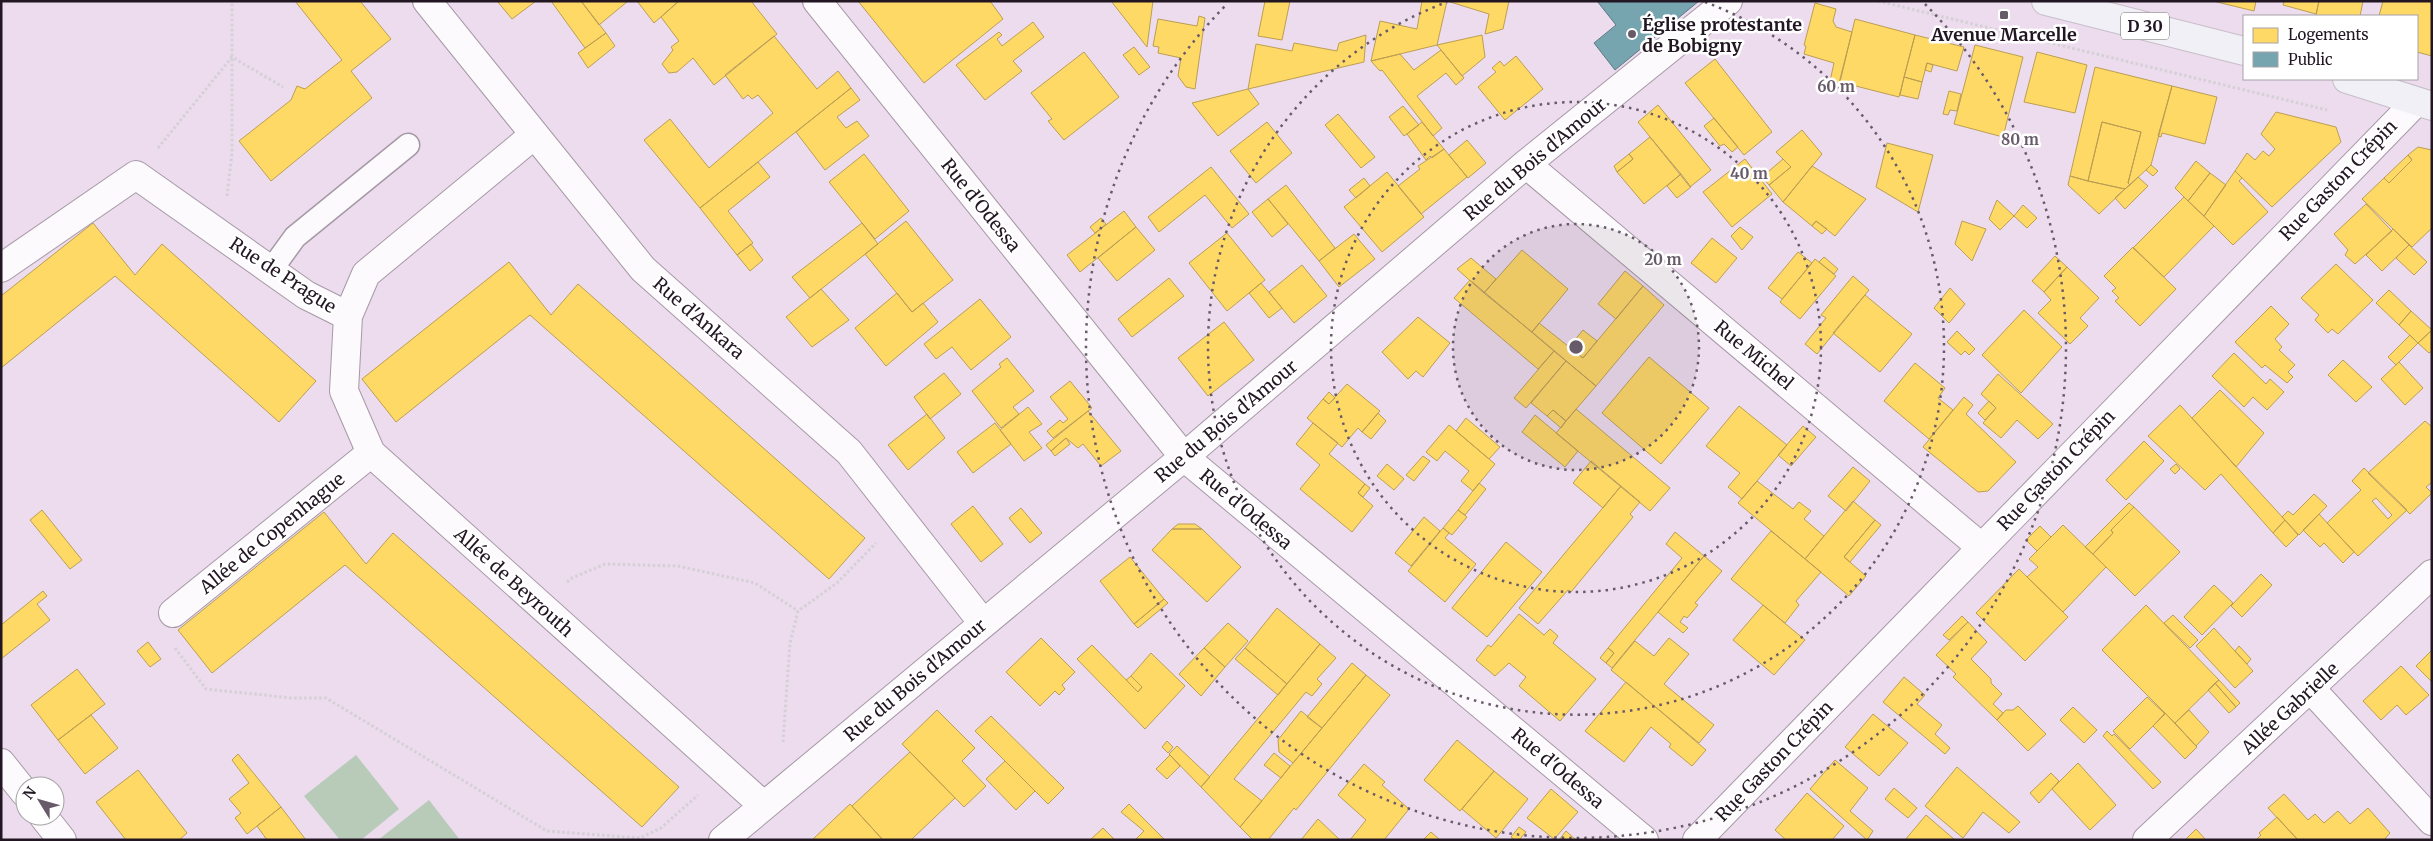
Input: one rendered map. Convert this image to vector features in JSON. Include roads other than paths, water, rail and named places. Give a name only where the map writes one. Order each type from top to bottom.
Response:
[{"type":"main road","name":"D 30","points":[[2046,1],[2243,51]]},
{"type":"main road","points":[[2350,80],[2424,104]]},
{"type":"street","name":"Rue d'Ankara","points":[[427,1],[643,269],[849,452],[984,623]]},
{"type":"street","name":"Rue d'Odessa","points":[[817,1],[1184,457],[1644,840]]},
{"type":"street","name":"Rue du Bois d'Amour","points":[[722,840],[1184,457],[1526,164],[1728,1]]},
{"type":"street","name":"Rue Gaston Crépin","points":[[1698,840],[1981,546],[2424,104]]},
{"type":"street","name":"Rue de Prague","points":[[1,268],[136,175],[306,295],[348,316],[366,274],[534,135]]},
{"type":"street","name":"Rue Michel","points":[[1526,164],[1981,546]]},
{"type":"street","name":"Allée de Beyrouth","points":[[348,316],[344,392],[371,453],[764,806]]},
{"type":"street","name":"Allée de Copenhague","points":[[173,613],[371,453]]},
{"type":"street","name":"Allée Gabrielle","points":[[2147,840],[2311,689],[2432,574]]},
{"type":"street","points":[[2311,689],[2432,820]]},
{"type":"street","points":[[1,763],[15,780]]},
{"type":"street","points":[[52,826],[62,840]]},
{"type":"lane","points":[[271,270],[295,237],[408,145]]},
{"type":"place","name":"Avenue Marcelle","points":[[2004,15]]},
{"type":"place","name":"Église protestante de Bobigny","points":[[1632,34]]}]
